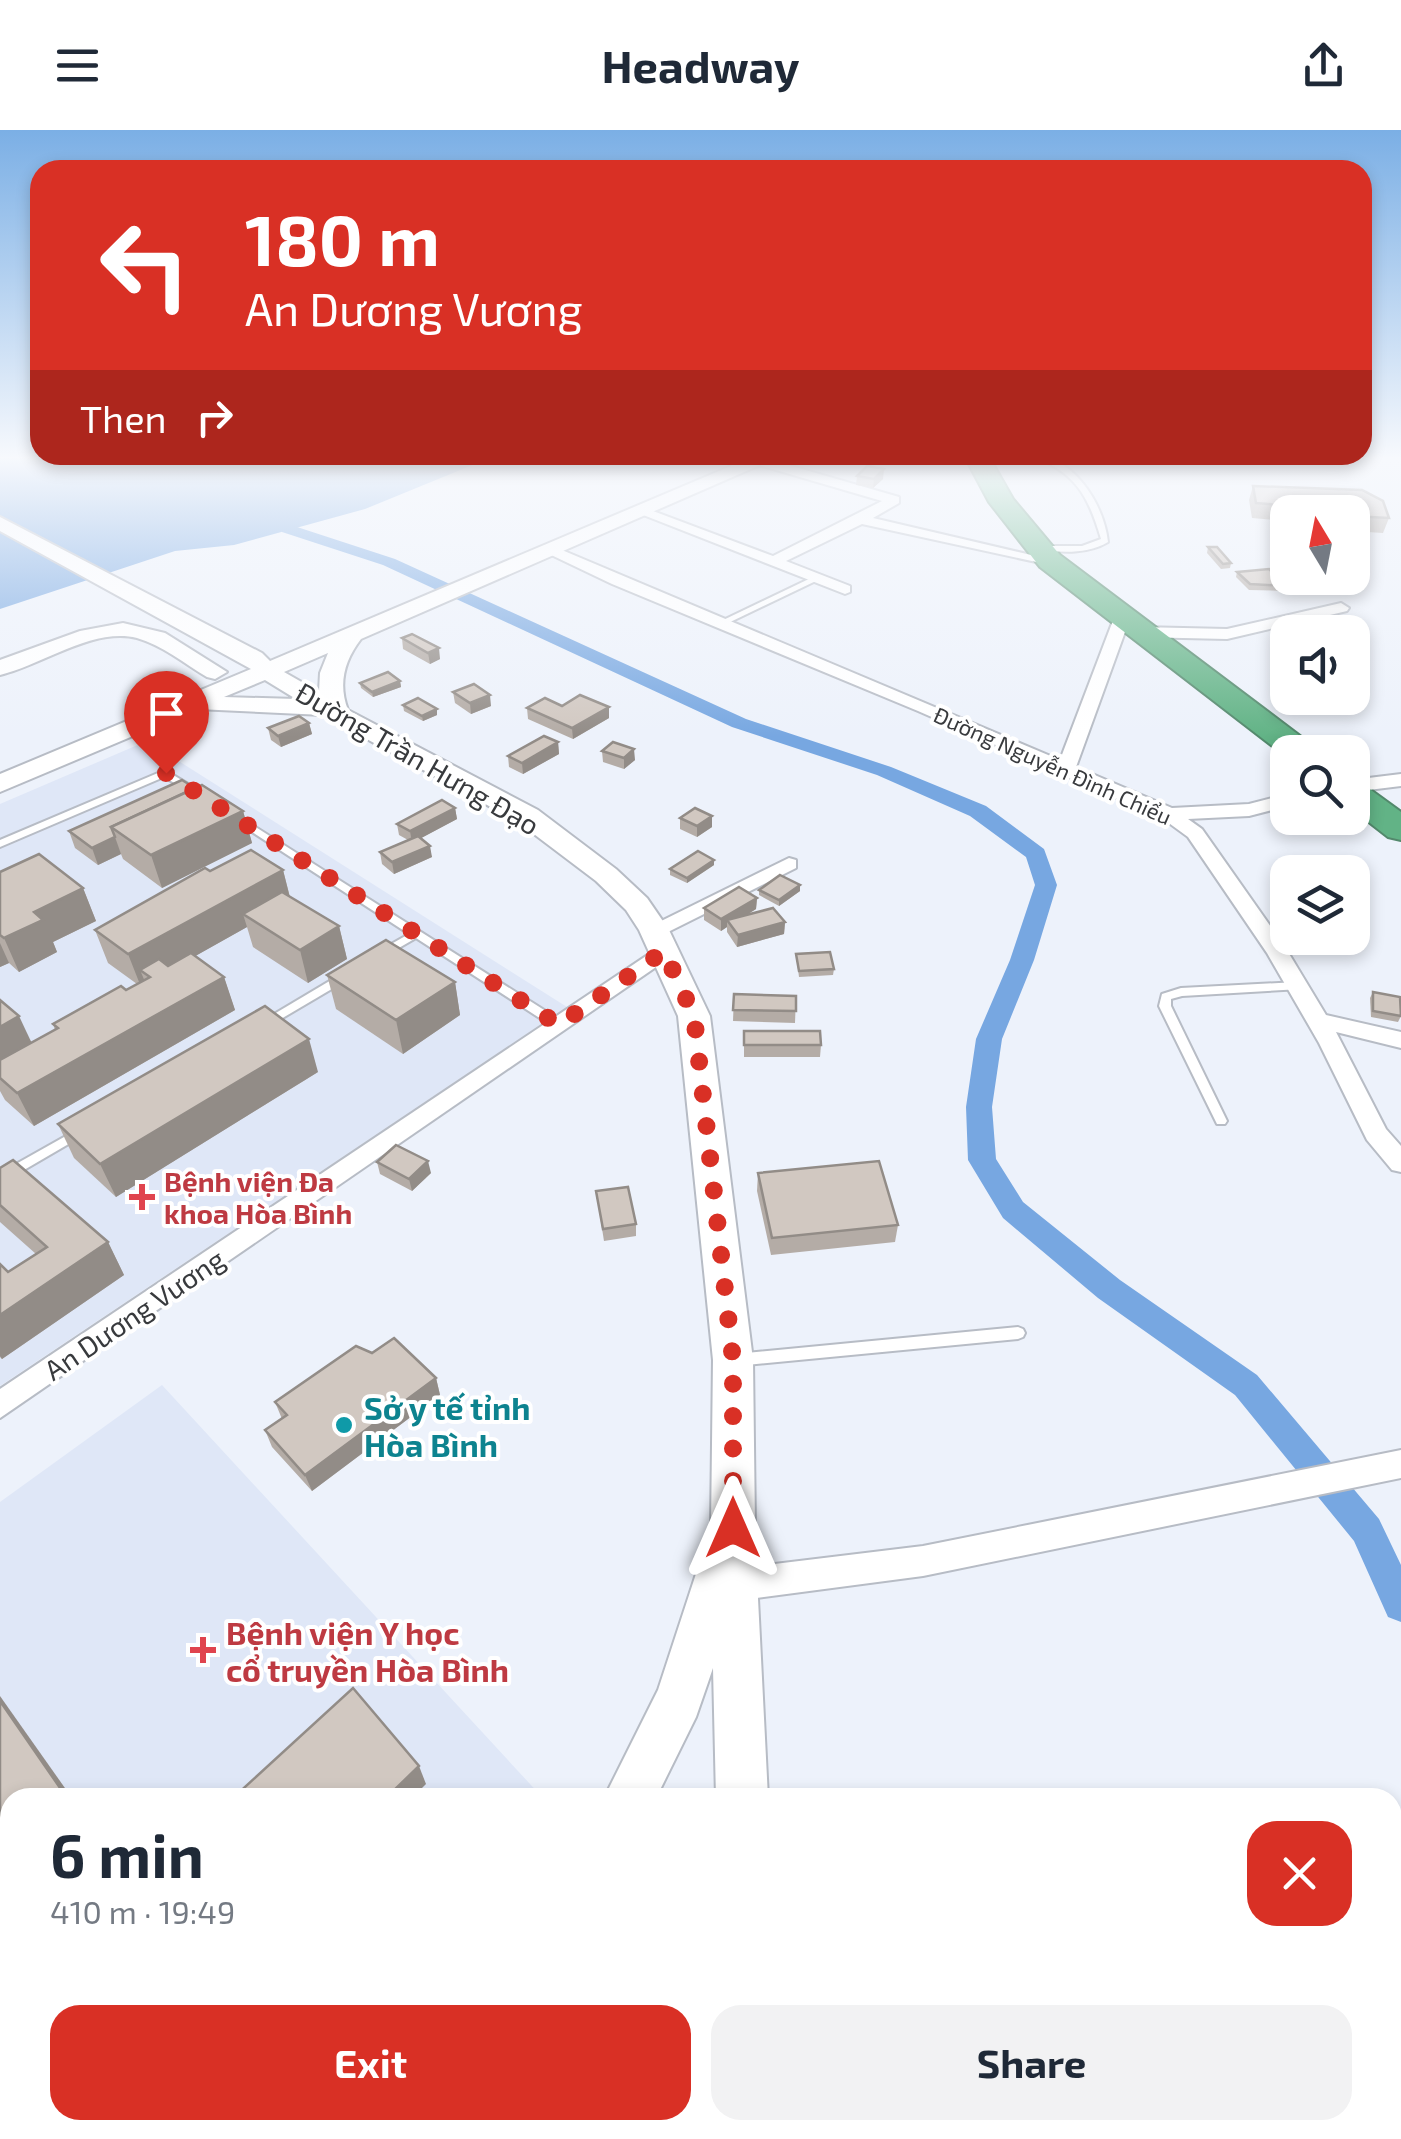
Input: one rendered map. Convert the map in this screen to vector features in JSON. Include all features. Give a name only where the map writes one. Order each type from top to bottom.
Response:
[{"type":"highway","points":[[1040,549],[1130,625],[1277,735]]},
{"type":"highway","points":[[1370,804],[1401,829]]},
{"type":"main road","points":[[16,549],[231,665],[269,647],[352,634],[550,549]]},
{"type":"main road","points":[[47,549],[202,630],[269,647],[352,634]]},
{"type":"main road","points":[[0,668],[100,634],[129,630],[220,658]]},
{"type":"main road","points":[[202,630],[220,658]]},
{"type":"main road","points":[[181,707],[252,703],[338,714],[330,694],[331,674],[338,654],[352,634]]},
{"type":"main road","points":[[0,784],[181,707],[269,647]]},
{"type":"main road","name":"Đường Trần Hưng Đạo","points":[[269,647],[338,714],[528,816],[616,884],[637,904],[659,941],[694,1016],[733,1360],[733,1528],[679,1700],[634,1788]]},
{"type":"main road","points":[[181,707],[204,690],[220,658]]},
{"type":"main road","points":[[733,1528],[736,1735],[741,1788]]},
{"type":"main road","points":[[725,1788],[736,1735]]},
{"type":"street","points":[[739,549],[844,589]]},
{"type":"street","points":[[774,562],[800,549]]},
{"type":"street","points":[[1016,549],[1044,554]]},
{"type":"street","name":"Đường Nguyễn Đình Chiểu","points":[[540,553],[721,623],[1169,814],[1194,833],[1296,986],[1376,1134],[1401,1163]]},
{"type":"street","points":[[1066,769],[1130,625],[1244,632],[1289,617],[1341,608]]},
{"type":"street","points":[[1370,786],[1401,780]]},
{"type":"street","points":[[1169,814],[1249,810],[1270,805]]},
{"type":"street","name":"An Dương Vương","points":[[0,1405],[559,1025],[659,941],[789,864]]},
{"type":"street","points":[[1316,1020],[1401,1040]]},
{"type":"street","points":[[734,1585],[923,1561],[1389,1467]]},
{"type":"lane","points":[[1044,554],[1079,549]]},
{"type":"lane","points":[[721,623],[816,578]]},
{"type":"lane","points":[[0,844],[166,773],[199,794]]},
{"type":"lane","points":[[216,805],[559,1025]]},
{"type":"lane","points":[[366,963],[416,934]]},
{"type":"lane","points":[[250,1032],[350,973]]},
{"type":"lane","points":[[1221,1121],[1165,1006],[1166,997],[1181,992],[1296,986]]},
{"type":"lane","points":[[0,1178],[100,1120]]},
{"type":"lane","points":[[733,1360],[1018,1332]]},
{"type":"shaded area","name":"Bệnh viện Đa khoa Hòa Bình","points":[[147,741],[567,1007],[0,1386],[0,804]]},
{"type":"shaded area","name":"Bệnh viện Y học cổ truyền Hòa Bình","points":[[162,1385],[534,1788],[0,1788],[0,1502]]},
{"type":"water","points":[[0,549],[197,549],[175,551],[0,609]]},
{"type":"building","points":[[1210,549],[1219,549],[1231,563],[1223,564]]},
{"type":"building","points":[[1269,569],[1270,585],[1250,584],[1237,572]]},
{"type":"building","points":[[412,634],[439,648],[428,653],[402,638]]},
{"type":"building","points":[[388,672],[400,681],[372,692],[360,683]]},
{"type":"building","points":[[474,684],[490,695],[470,703],[453,692]]},
{"type":"building","points":[[580,695],[609,707],[572,728],[527,708],[545,698],[562,706]]},
{"type":"building","points":[[418,698],[437,709],[422,716],[403,705]]},
{"type":"building","points":[[299,716],[309,723],[278,736],[268,728]]},
{"type":"building","points":[[544,736],[558,742],[522,763],[508,756]]},
{"type":"building","points":[[613,742],[634,749],[624,758],[602,751]]},
{"type":"building","points":[[182,780],[195,788],[111,827],[115,837],[92,848],[69,831]]},
{"type":"building","points":[[202,785],[243,811],[151,855],[111,827]]},
{"type":"building","points":[[442,800],[455,808],[410,831],[397,824]]},
{"type":"building","points":[[695,808],[712,816],[697,826],[680,818]]},
{"type":"building","points":[[418,836],[430,846],[392,862],[380,852]]},
{"type":"building","points":[[251,850],[283,870],[128,954],[95,930],[205,868],[210,871]]},
{"type":"building","points":[[698,851],[714,860],[687,878],[670,869]]},
{"type":"building","points":[[39,854],[83,888],[34,912],[43,920],[4,938],[0,935],[0,872]]},
{"type":"building","points":[[780,875],[800,885],[779,900],[759,890]]},
{"type":"building","points":[[739,887],[757,898],[721,919],[704,908]]},
{"type":"building","points":[[282,892],[339,926],[300,950],[243,914]]},
{"type":"building","points":[[773,908],[785,922],[738,935],[727,920]]},
{"type":"building","points":[[386,940],[455,982],[396,1020],[327,975]]},
{"type":"building","points":[[830,952],[834,969],[799,971],[796,954]]},
{"type":"building","points":[[191,953],[224,977],[17,1093],[0,1078],[0,1060],[58,1028],[53,1024],[121,986],[126,990],[150,977],[140,970],[159,959],[168,966]]},
{"type":"building","points":[[1373,992],[1400,997],[1401,1016],[1373,1011]]},
{"type":"building","points":[[734,994],[796,996],[796,1011],[733,1010]]},
{"type":"building","points":[[0,1000],[19,1016],[0,1027]]},
{"type":"building","points":[[265,1006],[309,1039],[100,1164],[58,1124]]},
{"type":"building","points":[[744,1031],[820,1031],[821,1045],[744,1045]]},
{"type":"building","points":[[396,1145],[428,1161],[409,1179],[377,1162]]},
{"type":"building","points":[[13,1160],[108,1242],[0,1315],[0,1264],[8,1272],[47,1247],[0,1205],[0,1168]]},
{"type":"building","points":[[879,1161],[898,1225],[772,1238],[758,1173]]},
{"type":"building","points":[[628,1187],[636,1224],[603,1229],[596,1191]]},
{"type":"building","name":"Sở y tế tỉnh Hòa Bình","points":[[394,1338],[436,1378],[305,1475],[265,1430],[287,1415],[275,1402],[356,1346],[372,1353]]},
{"type":"building","points":[[353,1688],[419,1766],[396,1788],[244,1788]]},
{"type":"building","points":[[0,1701],[60,1788],[0,1788]]},
{"type":"waterway","points":[[348,549],[389,562],[739,723],[884,771],[978,811],[1036,854],[1046,885],[1022,960],[989,1039],[979,1107],[982,1160],[1013,1210],[1109,1289],[1246,1385],[1367,1530],[1401,1605]]},
{"type":"place","name":"Bệnh viện Đa khoa Hòa Bình","points":[[142,1197]]},
{"type":"place","name":"Sở y tế tỉnh Hòa Bình","points":[[344,1425]]},
{"type":"place","name":"Bệnh viện Y học cổ truyền Hòa Bình","points":[[203,1650]]},
{"type":"route","points":[[166,773],[559,1025],[664,951],[694,1016],[733,1360],[733,1528]]}]
